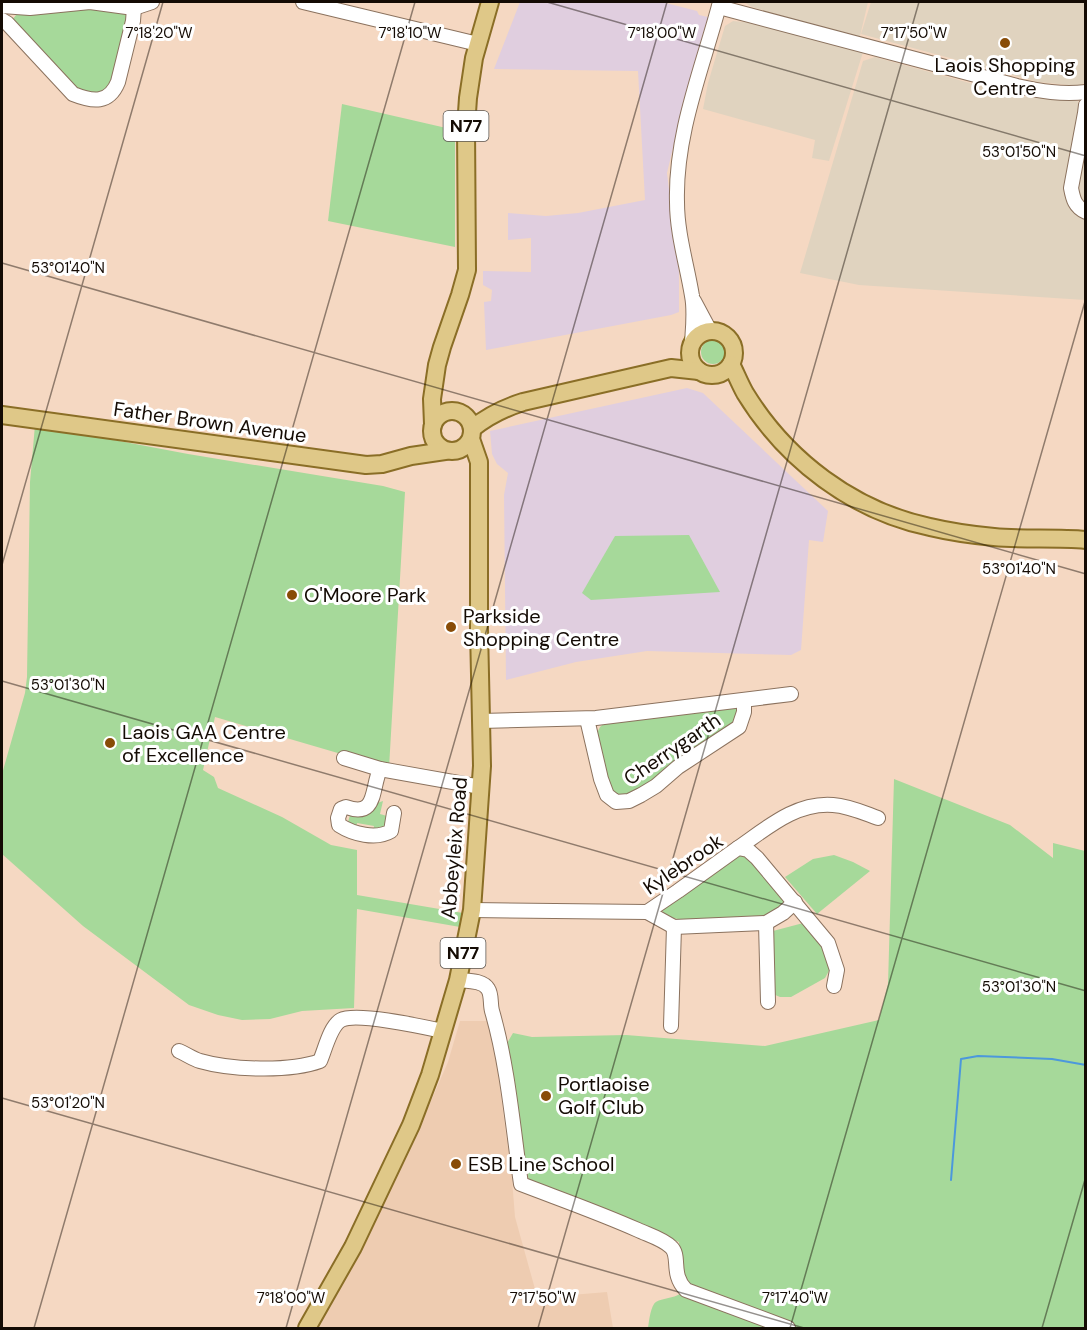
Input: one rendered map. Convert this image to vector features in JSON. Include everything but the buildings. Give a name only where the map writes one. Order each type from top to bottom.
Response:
[{"type":"main road","name":"N77","points":[[432,429],[432,399],[437,365],[467,270],[467,111],[474,58],[490,2]]},
{"type":"main road","points":[[450,451],[465,448],[472,434],[487,417],[523,402],[671,368],[706,373],[724,372],[731,364],[734,354],[732,343],[725,335],[716,331],[700,334],[671,368]]},
{"type":"main road","points":[[691,347],[692,363],[706,373],[745,393]]},
{"type":"main road","points":[[731,364],[745,393],[771,429],[800,459],[827,481],[868,506],[904,520],[940,529],[995,537],[1086,540]]},
{"type":"main road","name":"N77","points":[[436,381],[442,397],[468,419],[472,434]]},
{"type":"main road","points":[[479,482],[469,466],[450,451],[436,444],[432,429],[439,415],[449,411],[507,407]]},
{"type":"main road","name":"Father Brown Avenue","points":[[2,416],[366,465],[450,451]]},
{"type":"main road","name":"Father Brown Avenue","points":[[411,456],[420,448],[432,429]]},
{"type":"main road","name":"Abbeyleix Road","points":[[307,1329],[352,1247],[411,1125],[430,1074],[458,980],[472,910],[482,766],[479,462],[472,434]]},
{"type":"street","points":[[134,8],[118,82],[115,90],[101,100],[83,98],[73,94],[4,22],[6,7],[33,8],[90,2],[134,8],[152,2]]},
{"type":"street","points":[[303,2],[478,44]]},
{"type":"street","points":[[691,347],[693,299],[676,203],[679,156],[692,98],[720,4],[1017,86],[1052,93],[1086,92]]},
{"type":"street","points":[[1086,105],[1071,188],[1073,200],[1079,209],[1086,212]]},
{"type":"street","points":[[693,299],[710,331]]},
{"type":"street","name":"Cherrygarth","points":[[481,721],[587,719],[791,694]]},
{"type":"street","name":"Cherrygarth","points":[[587,719],[607,795],[616,802],[629,801],[656,786],[678,767],[739,727],[744,712],[744,700]]},
{"type":"street","points":[[344,758],[380,769],[481,787]]},
{"type":"street","points":[[380,769],[368,806],[357,811],[346,807],[341,809],[338,818],[339,825],[362,834],[376,836],[386,834],[391,831],[394,813]]},
{"type":"street","points":[[738,848],[782,818],[804,808],[832,805],[878,818]]},
{"type":"street","name":"Kylebrook","points":[[472,910],[647,912],[738,848],[748,850],[795,902],[828,944],[837,970],[834,986]]},
{"type":"street","points":[[647,912],[674,927],[766,923],[783,913],[795,902]]},
{"type":"street","points":[[766,923],[768,1002]]},
{"type":"street","points":[[670,1026],[674,927]]},
{"type":"street","points":[[458,980],[479,983],[490,991],[491,1008],[498,1030],[505,1073],[521,1184],[621,1222],[658,1239],[674,1250],[677,1277],[686,1290],[788,1329]]},
{"type":"street","points":[[180,1050],[199,1061],[230,1067],[292,1067],[310,1065],[320,1061],[331,1030],[341,1020],[359,1017],[443,1031]]},
{"type":"shaded area","points":[[520,2],[662,2],[697,11],[699,15],[708,17],[667,173],[679,273],[679,312],[486,350],[484,302],[491,301],[492,290],[483,285],[483,271],[531,272],[531,238],[508,240],[508,213],[546,216],[578,213],[645,200],[638,71],[494,69]]},
{"type":"shaded area","points":[[744,2],[868,2],[860,36],[855,37],[752,7]]},
{"type":"shaded area","name":"Laois Shopping Centre","points":[[871,2],[1085,2],[1085,83],[1078,86],[1038,82],[861,34]]},
{"type":"shaded area","points":[[733,21],[754,23],[863,52],[829,161],[812,158],[815,140],[703,109],[708,83],[725,26]]},
{"type":"shaded area","points":[[875,57],[1017,96],[1078,101],[1081,108],[1070,174],[1085,215],[1085,300],[859,285],[800,273],[863,61]]},
{"type":"shaded area","points":[[1085,149],[1085,204],[1079,198],[1077,188]]},
{"type":"shaded area","points":[[687,388],[703,393],[828,511],[823,542],[809,540],[801,650],[791,655],[647,651],[576,662],[506,680],[504,495],[508,473],[497,464],[492,454],[490,431]]},
{"type":"shaded area","name":"ESB Line School","points":[[460,1021],[487,1021],[495,1028],[515,1217],[535,1289],[547,1297],[607,1292],[613,1328],[311,1328],[323,1308],[330,1307],[336,1296],[333,1291],[410,1149],[448,1062]]},
{"type":"green space","points":[[99,7],[127,13],[129,20],[115,79],[101,95],[74,89],[13,24],[13,19],[19,11]]},
{"type":"green space","points":[[342,104],[455,130],[455,247],[328,221]]},
{"type":"green space","points":[[713,340],[722,343],[725,352],[722,361],[713,364],[704,361],[701,352],[704,343]]},
{"type":"green space","name":"Laois GAA Centre of Excellence","points":[[35,425],[188,454],[383,486],[405,492],[389,768],[215,717],[203,770],[214,777],[218,788],[282,817],[331,845],[357,850],[357,895],[463,913],[460,927],[357,909],[354,1008],[302,1011],[270,1019],[242,1020],[189,1005],[83,926],[2,854],[2,774],[25,693],[27,677],[30,482]]},
{"type":"green space","points":[[689,535],[720,592],[591,600],[582,593],[615,536]]},
{"type":"green space","points":[[731,706],[737,708],[739,712],[736,723],[630,797],[615,796],[610,791],[596,735],[607,721]]},
{"type":"green space","name":"Portlaoise Golf Club","points":[[894,779],[1010,825],[1053,858],[1053,843],[1085,851],[1085,1328],[648,1328],[654,1304],[681,1293],[679,1242],[529,1182],[506,1045],[513,1033],[532,1037],[626,1035],[765,1046],[879,1020],[888,984]]},
{"type":"green space","points":[[383,801],[380,814],[387,816],[386,828],[373,831],[374,826],[357,823],[356,830],[347,825],[351,812]]},
{"type":"green space","points":[[737,855],[745,855],[788,899],[769,917],[678,919],[665,916],[662,910],[664,906]]},
{"type":"green space","points":[[834,855],[870,871],[817,914],[785,877],[813,859]]},
{"type":"green space","points":[[807,922],[825,945],[830,969],[825,978],[791,997],[780,997],[773,994],[773,931]]},
{"type":"waterway","points":[[951,1180],[961,1059],[978,1056],[1052,1059],[1086,1065]]},
{"type":"place","name":"Laois Shopping Centre","points":[[1005,43]]},
{"type":"place","name":"O'Moore Park","points":[[292,595]]},
{"type":"place","name":"Parkside Shopping Centre","points":[[451,627]]},
{"type":"place","name":"Laois GAA Centre of Excellence","points":[[110,743]]},
{"type":"place","name":"Portlaoise Golf Club","points":[[546,1096]]},
{"type":"place","name":"ESB Line School","points":[[456,1164]]}]
